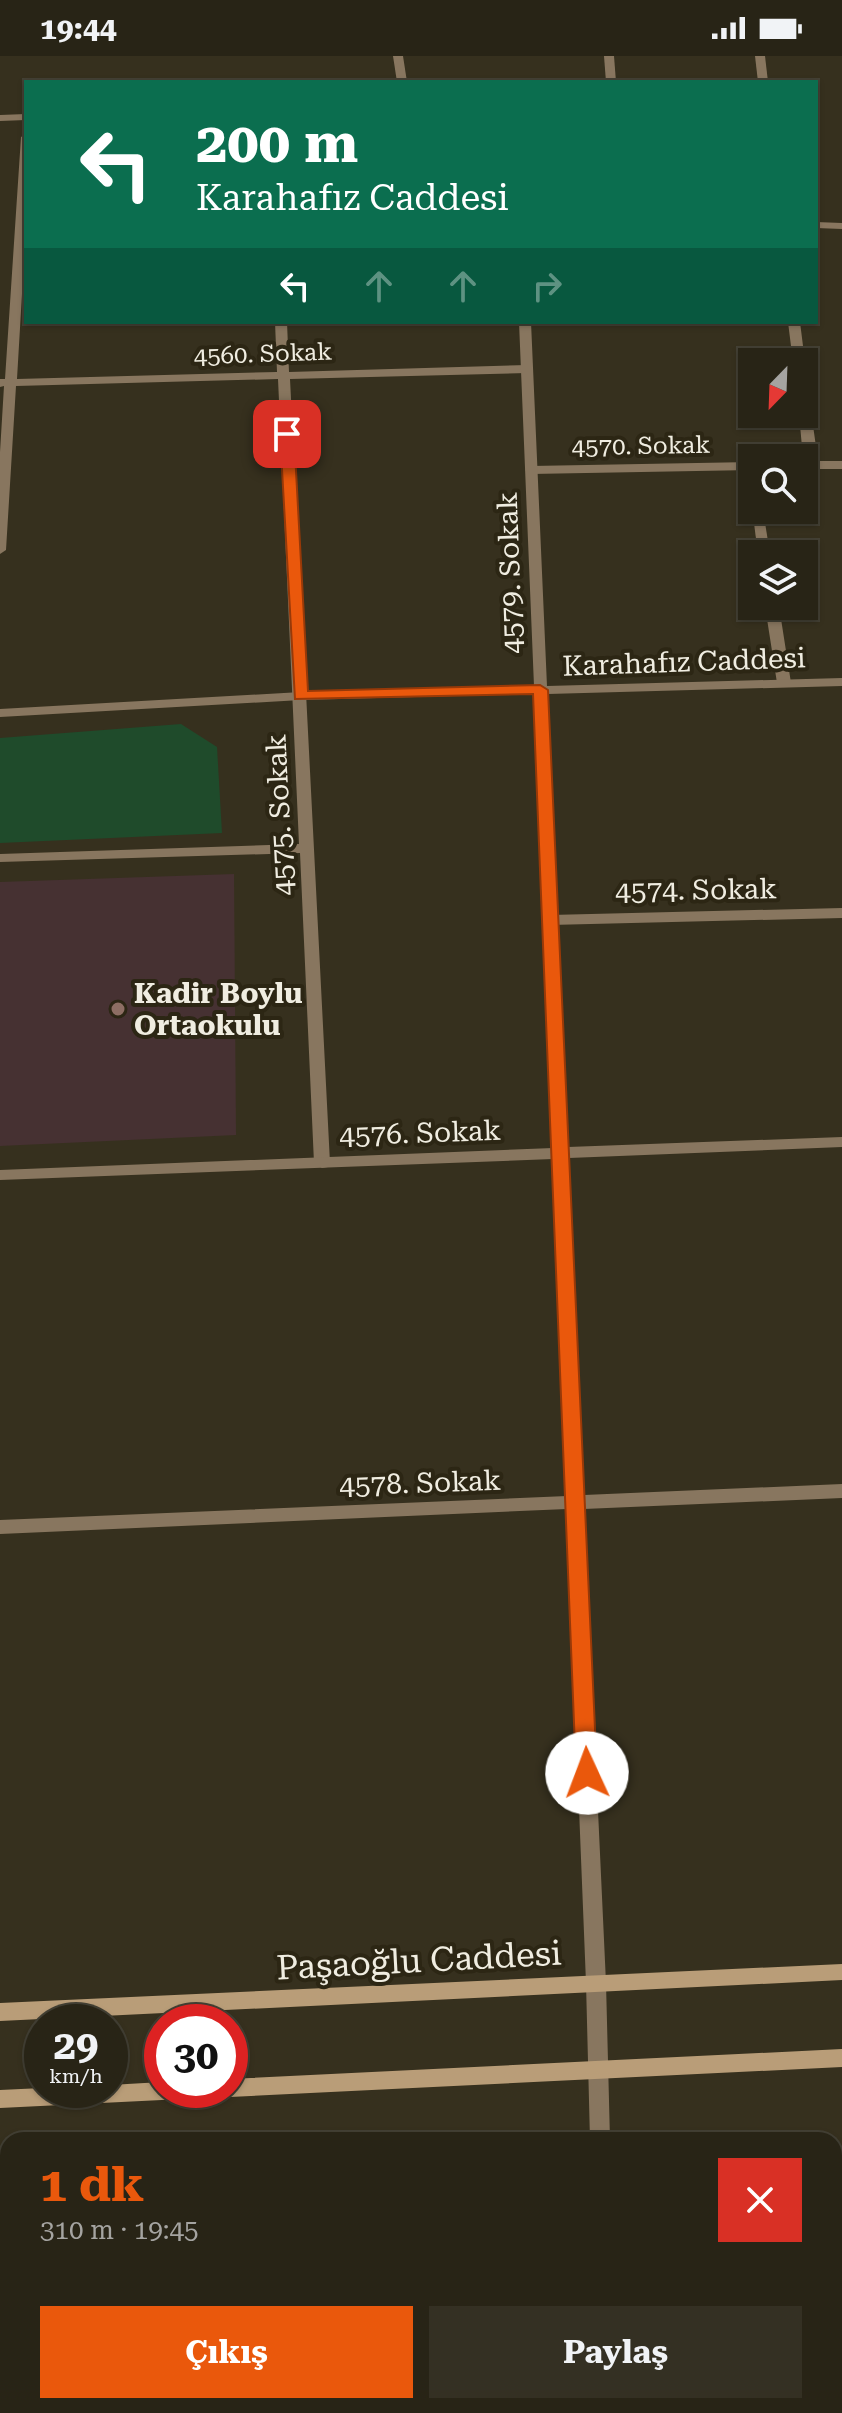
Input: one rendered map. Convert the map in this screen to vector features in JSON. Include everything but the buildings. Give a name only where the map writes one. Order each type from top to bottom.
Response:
[{"type":"street","points":[[398,56],[402,80]]},
{"type":"street","points":[[609,56],[611,80]]},
{"type":"street","points":[[760,56],[763,80]]},
{"type":"street","points":[[0,118],[24,117]]},
{"type":"street","points":[[0,550],[5,383],[24,160]]},
{"type":"street","points":[[818,225],[842,226]]},
{"type":"street","name":"4575. Sokak","points":[[281,324],[322,1163]]},
{"type":"street","name":"4579. Sokak","points":[[525,324],[600,2132]]},
{"type":"street","points":[[794,324],[797,348]]},
{"type":"street","name":"4560. Sokak","points":[[5,383],[527,369]]},
{"type":"street","points":[[818,465],[842,465]]},
{"type":"street","name":"4570. Sokak","points":[[531,470],[738,471]]},
{"type":"street","points":[[774,620],[784,683]]},
{"type":"street","name":"Karahafız Caddesi","points":[[0,713],[301,696],[842,682]]},
{"type":"street","points":[[0,858],[307,848]]},
{"type":"street","name":"4574. Sokak","points":[[550,920],[842,913]]},
{"type":"street","name":"4576. Sokak","points":[[0,1175],[842,1142]]},
{"type":"street","name":"4578. Sokak","points":[[0,1527],[842,1491]]},
{"type":"street","name":"Paşaoğlu Caddesi","points":[[0,2012],[842,1972]]},
{"type":"street","points":[[248,2087],[842,2058]]},
{"type":"street","points":[[0,2099],[144,2092]]},
{"type":"shaded area","name":"Kadir Boylu Ortaokulu","points":[[234,874],[236,1135],[0,1146],[0,882]]},
{"type":"green space","points":[[181,724],[217,747],[222,833],[0,843],[0,738]]},
{"type":"place","name":"Kadir Boylu Ortaokulu","points":[[118,1009]]},
{"type":"route","points":[[287,434],[301,696],[540,690],[587,1773]]}]
